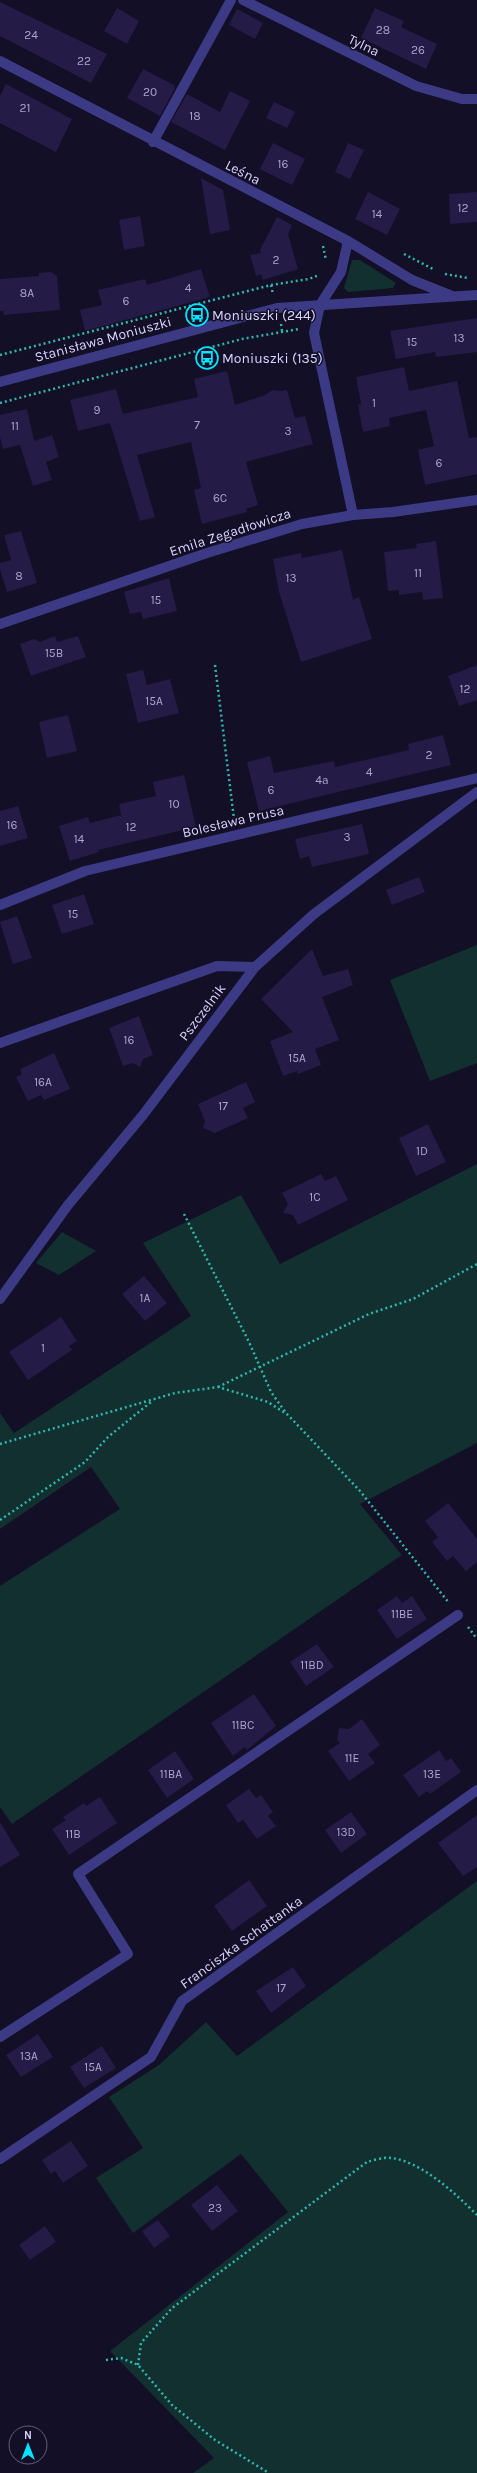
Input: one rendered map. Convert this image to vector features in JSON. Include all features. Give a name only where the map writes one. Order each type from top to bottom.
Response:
[{"type":"street","points":[[153,142],[231,0]]},
{"type":"street","name":"Tylna","points":[[243,0],[416,86],[462,99],[477,99]]},
{"type":"street","name":"Leśna","points":[[0,62],[348,241],[412,280],[452,296],[477,295]]},
{"type":"street","points":[[348,241],[341,272],[320,305],[314,333],[353,515]]},
{"type":"street","name":"Stanisława Moniuszki","points":[[0,382],[277,308],[452,296]]},
{"type":"street","name":"Emila Zegadłowicza","points":[[0,624],[207,553],[302,524],[353,515],[393,512],[477,500]]},
{"type":"street","name":"Bolesława Prusa","points":[[0,905],[85,871],[477,778]]},
{"type":"street","name":"Pszczelnik","points":[[0,1299],[68,1205],[143,1115],[255,967],[314,914],[477,792]]},
{"type":"street","points":[[0,1043],[217,966],[255,967]]},
{"type":"street","points":[[0,2037],[128,1954],[78,1874],[458,1615]]},
{"type":"street","name":"Franciszka Schattanka","points":[[0,2159],[151,2057],[182,2001],[477,1790]]},
{"type":"path","points":[[315,225],[310,234],[322,244],[326,254],[326,266]]},
{"type":"path","points":[[0,355],[271,285],[309,279],[320,275],[323,270]]},
{"type":"path","points":[[271,285],[282,331]]},
{"type":"path","points":[[0,403],[242,339],[315,326]]},
{"type":"path","points":[[215,665],[235,835]]},
{"type":"path","points":[[184,1214],[249,1342],[259,1368],[271,1392],[288,1415],[360,1491],[477,1639]]},
{"type":"path","points":[[0,1444],[176,1393],[218,1387],[369,1314],[413,1299],[477,1264]]},
{"type":"path","points":[[218,1387],[268,1402],[288,1415]]},
{"type":"path","points":[[0,1520],[85,1462],[108,1437],[153,1400]]},
{"type":"path","points":[[138,2366],[141,2343],[172,2308],[367,2162],[390,2158],[403,2160],[422,2170],[461,2198],[477,2215]]},
{"type":"path","points":[[106,2360],[121,2358],[138,2366],[172,2405],[215,2440],[270,2473]]},
{"type":"green space","points":[[352,260],[360,260],[396,283],[393,288],[348,292],[344,288]]},
{"type":"green space","points":[[477,945],[477,1063],[430,1081],[390,980]]},
{"type":"green space","points":[[477,1164],[477,1443],[360,1504],[402,1555],[12,1824],[0,1807],[0,1586],[120,1509],[91,1467],[0,1529],[0,1413],[14,1433],[191,1316],[143,1243],[241,1195],[280,1264]]},
{"type":"green space","points":[[62,1232],[96,1251],[59,1275],[36,1263]]},
{"type":"green space","points":[[477,1881],[477,2473],[193,2473],[214,2458],[110,2351],[288,2212],[241,2154],[133,2233],[96,2178],[143,2148],[109,2097],[159,2065],[206,2022],[237,2056]]},
{"type":"building","points":[[0,2],[107,54],[91,83],[0,36]]},
{"type":"building","points":[[117,8],[139,21],[127,44],[104,31]]},
{"type":"building","points":[[375,8],[404,21],[401,27],[437,44],[426,69],[361,38]]},
{"type":"building","points":[[237,9],[263,23],[255,39],[229,25]]},
{"type":"building","points":[[143,69],[174,85],[175,88],[160,116],[127,98]]},
{"type":"building","points":[[6,84],[72,119],[56,152],[0,123],[0,96]]},
{"type":"building","points":[[230,91],[250,101],[225,150],[171,122],[187,94],[220,112]]},
{"type":"building","points":[[274,102],[295,112],[287,128],[266,118]]},
{"type":"building","points":[[273,143],[305,159],[292,185],[260,169]]},
{"type":"building","points":[[348,143],[364,150],[350,179],[335,172]]},
{"type":"building","points":[[201,178],[223,190],[230,230],[210,234]]},
{"type":"building","points":[[368,192],[400,209],[387,235],[355,219]]},
{"type":"building","points":[[477,192],[477,222],[450,224],[449,194]]},
{"type":"building","points":[[140,216],[145,246],[124,250],[119,220]]},
{"type":"building","points":[[277,217],[292,225],[288,234],[298,269],[263,280],[261,274],[256,276],[250,255],[261,253],[260,250]]},
{"type":"building","points":[[201,269],[210,297],[85,331],[80,310],[102,305],[98,290],[145,279],[147,285]]},
{"type":"building","points":[[51,272],[57,276],[60,310],[4,315],[3,311],[0,311],[0,279],[39,276],[39,273]]},
{"type":"building","points":[[477,318],[477,352],[436,357],[435,352],[396,359],[390,331]]},
{"type":"building","points":[[404,367],[409,391],[457,381],[469,438],[477,437],[477,474],[425,485],[418,450],[434,446],[426,410],[389,418],[390,426],[363,432],[358,405],[361,404],[356,377]]},
{"type":"building","points":[[227,371],[235,405],[265,395],[272,390],[287,390],[295,418],[305,416],[313,444],[246,462],[258,505],[246,509],[247,512],[202,524],[194,490],[201,488],[191,442],[137,455],[155,517],[140,521],[110,423],[78,431],[70,400],[116,389],[123,414],[198,397],[194,379]]},
{"type":"building","points":[[27,409],[34,441],[52,435],[59,457],[46,462],[52,480],[33,486],[20,445],[24,444],[3,449],[0,437],[0,415]]},
{"type":"building","points":[[21,531],[37,583],[7,592],[0,569],[0,563],[11,560],[4,535]]},
{"type":"building","points":[[436,541],[443,598],[423,600],[422,592],[399,595],[399,590],[388,591],[384,552],[417,548],[416,544]]},
{"type":"building","points":[[342,550],[353,600],[359,597],[372,639],[301,662],[279,592],[273,559],[301,553],[302,558]]},
{"type":"building","points":[[169,578],[177,611],[143,619],[141,612],[130,614],[124,592]]},
{"type":"building","points":[[55,636],[57,642],[78,636],[86,657],[31,676],[20,644],[34,639],[40,642]]},
{"type":"building","points":[[477,665],[477,700],[459,706],[448,676]]},
{"type":"building","points":[[143,670],[147,685],[170,679],[179,713],[138,723],[126,674]]},
{"type":"building","points":[[68,715],[77,751],[47,758],[39,722]]},
{"type":"building","points":[[443,735],[451,765],[259,811],[247,762],[270,756],[274,773],[334,761],[335,767],[409,750],[408,744]]},
{"type":"building","points":[[184,775],[196,827],[98,850],[99,852],[70,861],[59,826],[88,817],[90,823],[121,815],[119,804],[156,796],[153,782]]},
{"type":"building","points":[[18,806],[28,838],[0,846],[0,811]]},
{"type":"building","points":[[362,824],[369,854],[312,867],[309,856],[300,859],[295,839]]},
{"type":"building","points":[[419,877],[425,892],[392,905],[386,890]]},
{"type":"building","points":[[84,894],[94,924],[62,934],[52,905]]},
{"type":"building","points":[[17,916],[32,958],[13,964],[0,922]]},
{"type":"building","points":[[312,949],[323,976],[348,969],[353,985],[322,997],[339,1040],[315,1049],[321,1065],[298,1074],[297,1071],[283,1076],[270,1041],[293,1032],[261,999]]},
{"type":"building","points":[[139,1016],[153,1055],[143,1059],[140,1067],[133,1063],[123,1066],[109,1028]]},
{"type":"building","points":[[54,1053],[70,1089],[44,1100],[41,1095],[28,1101],[16,1077],[22,1074],[20,1069]]},
{"type":"building","points":[[246,1082],[255,1102],[243,1108],[248,1118],[215,1133],[203,1128],[205,1121],[198,1104]]},
{"type":"building","points":[[428,1124],[446,1162],[416,1176],[399,1138]]},
{"type":"building","points":[[321,1174],[325,1181],[336,1176],[348,1200],[298,1225],[293,1215],[283,1213],[288,1204],[282,1193]]},
{"type":"building","points":[[144,1276],[167,1303],[145,1321],[122,1294]]},
{"type":"building","points":[[61,1317],[77,1341],[69,1346],[72,1350],[28,1380],[9,1352]]},
{"type":"building","points":[[448,1503],[477,1539],[477,1562],[466,1571],[453,1556],[447,1561],[432,1542],[438,1537],[425,1521]]},
{"type":"building","points":[[397,1596],[402,1603],[412,1596],[427,1619],[397,1639],[377,1610]]},
{"type":"building","points":[[317,1644],[334,1667],[306,1686],[290,1662]]},
{"type":"building","points":[[254,1694],[276,1726],[247,1750],[245,1747],[233,1756],[211,1723]]},
{"type":"building","points":[[362,1719],[380,1745],[368,1754],[375,1763],[349,1781],[328,1751],[340,1743],[337,1740],[339,1728],[349,1729]]},
{"type":"building","points":[[439,1750],[446,1761],[451,1758],[461,1772],[430,1794],[427,1791],[419,1797],[403,1775]]},
{"type":"building","points":[[175,1751],[194,1779],[167,1798],[148,1770]]},
{"type":"building","points":[[249,1789],[256,1798],[261,1795],[273,1812],[268,1816],[276,1826],[257,1839],[243,1820],[238,1823],[226,1805]]},
{"type":"building","points":[[100,1797],[117,1823],[69,1855],[52,1829],[66,1820],[63,1817],[84,1803],[86,1806]]},
{"type":"building","points":[[351,1812],[367,1834],[341,1853],[325,1830]]},
{"type":"building","points":[[477,1815],[477,1867],[463,1876],[438,1843]]},
{"type":"building","points":[[0,1822],[20,1855],[0,1867]]},
{"type":"building","points":[[249,1880],[267,1906],[232,1931],[214,1906]]},
{"type":"building","points":[[293,1967],[306,1986],[271,2013],[256,1991]]},
{"type":"building","points":[[38,2034],[53,2057],[21,2077],[6,2055]]},
{"type":"building","points":[[102,2046],[116,2068],[84,2088],[70,2067]]},
{"type":"building","points":[[71,2141],[88,2166],[63,2183],[55,2171],[51,2174],[42,2160]]},
{"type":"building","points":[[217,2185],[238,2211],[212,2231],[191,2205]]},
{"type":"building","points":[[158,2220],[170,2236],[154,2248],[142,2231]]},
{"type":"building","points":[[45,2226],[56,2242],[30,2260],[19,2245]]},
{"type":"place","name":"Moniuszki (244)","points":[[197,315]]},
{"type":"place","name":"Moniuszki (135)","points":[[207,358]]}]
